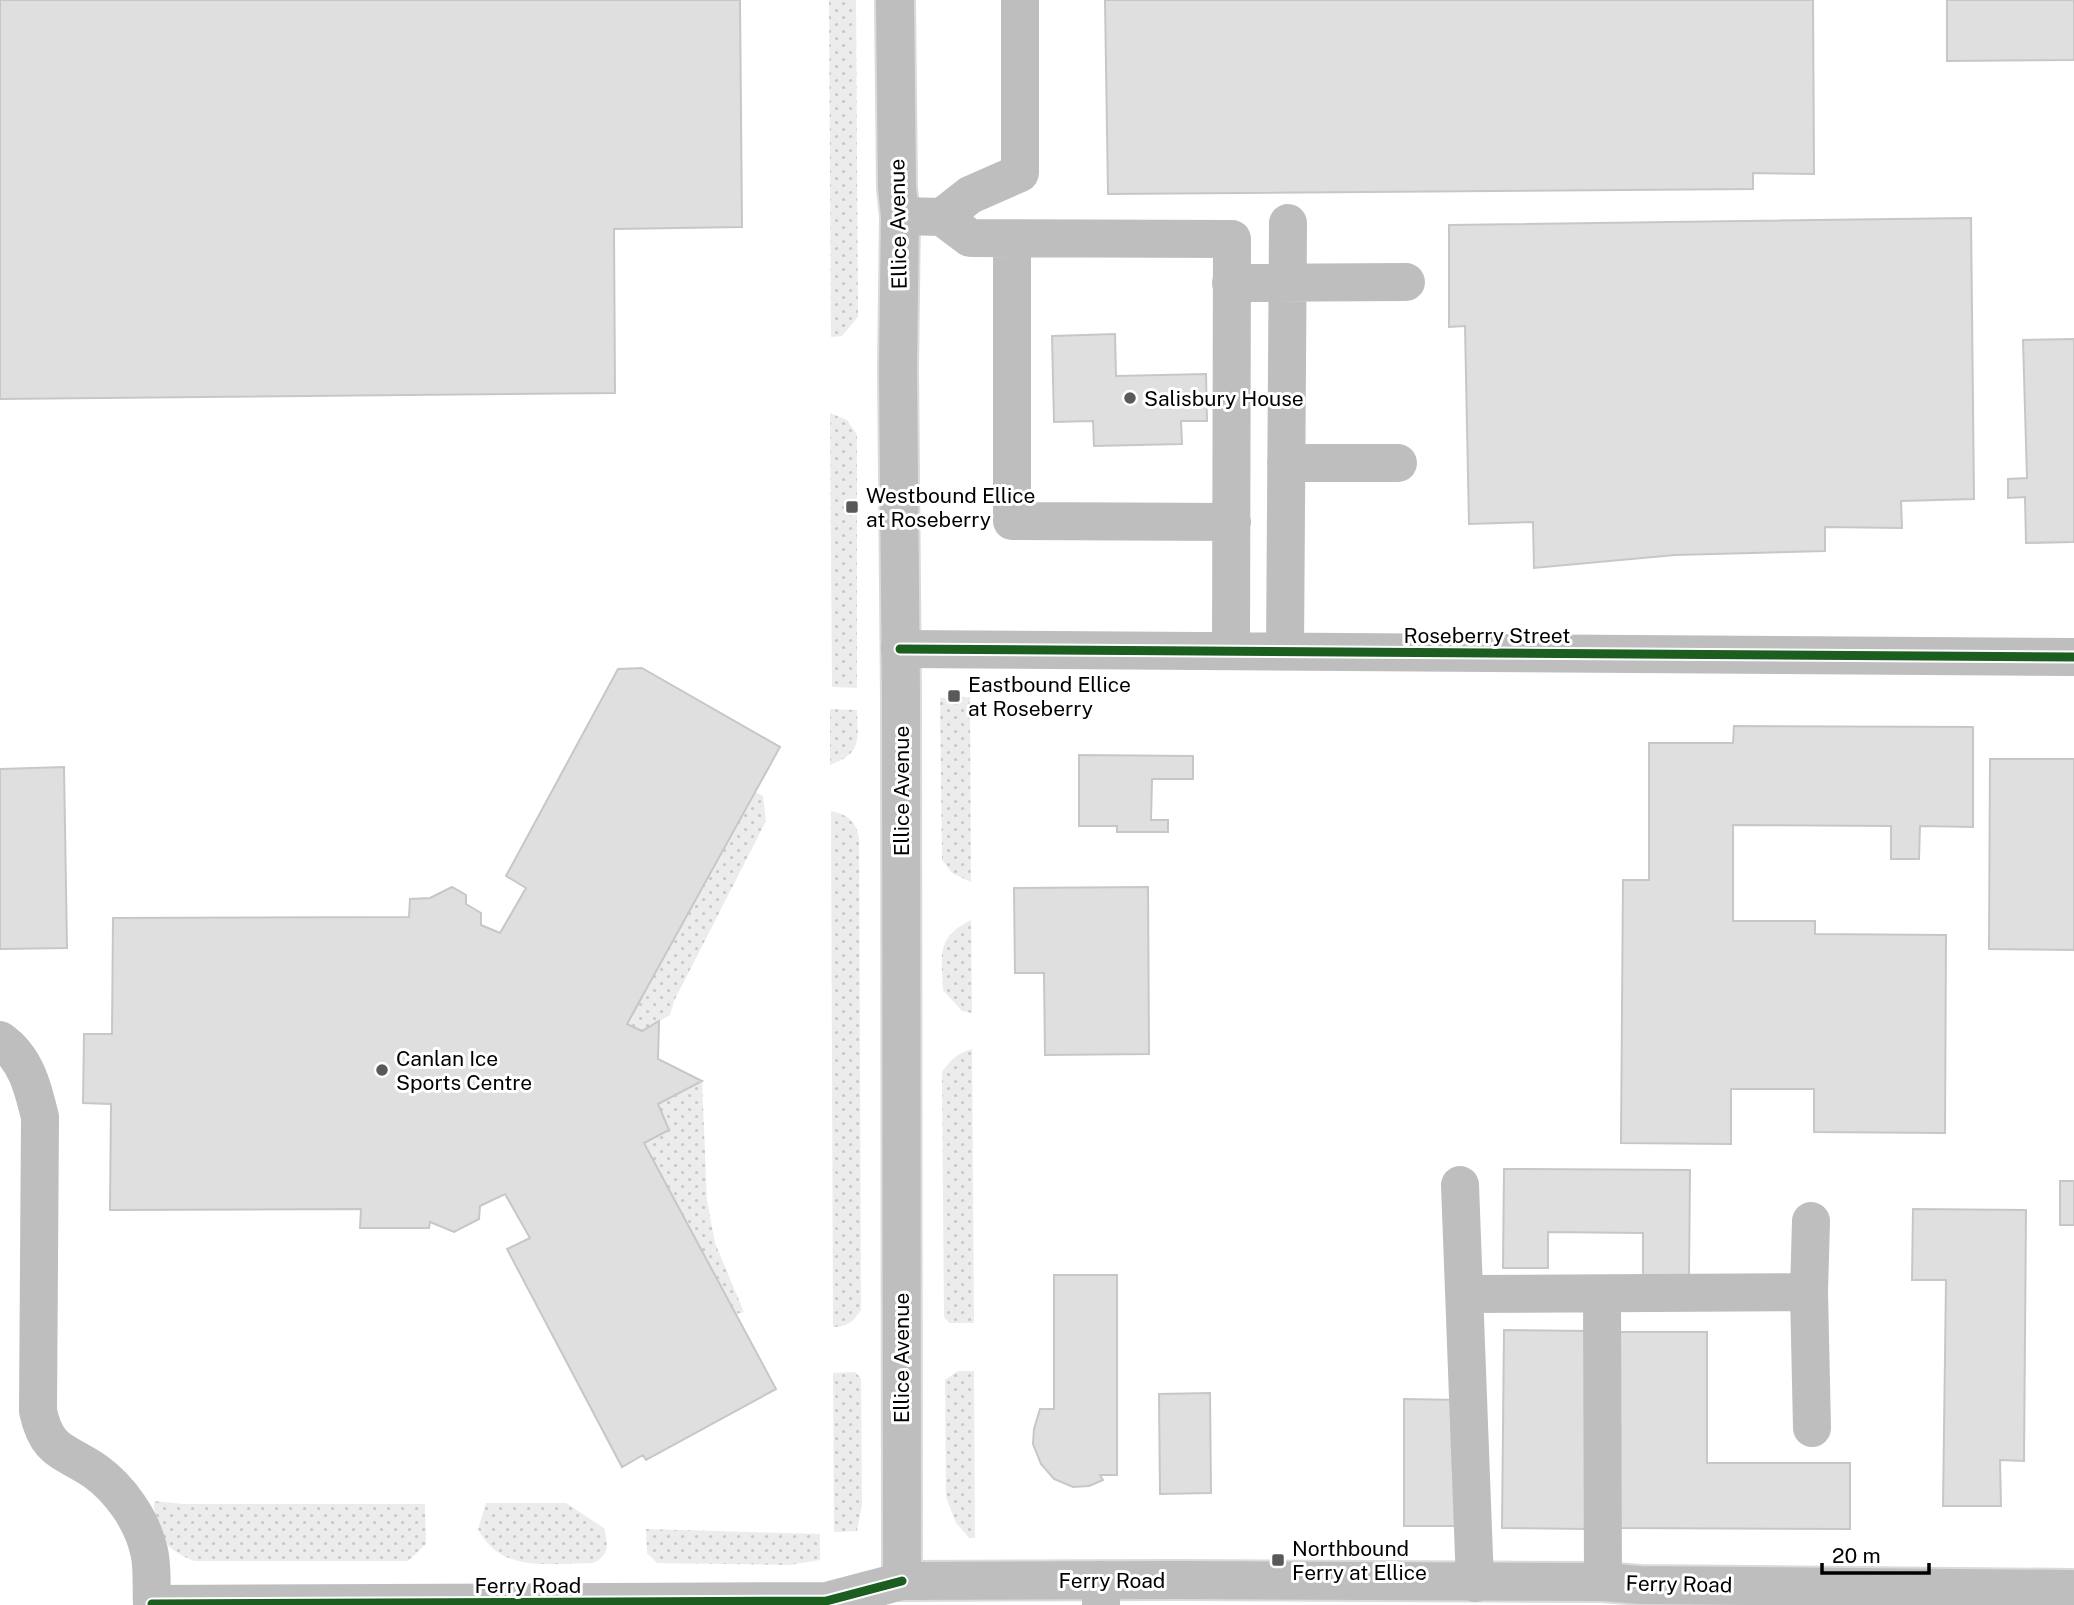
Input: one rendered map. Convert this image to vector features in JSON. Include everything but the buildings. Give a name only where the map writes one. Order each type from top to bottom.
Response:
[{"type":"main road","name":"Ellice Avenue","points":[[895,0],[897,188],[900,216],[898,381],[902,1581]]},
{"type":"main road","points":[[942,217],[970,195],[1020,173],[1020,0]]},
{"type":"main road","points":[[900,216],[942,217],[970,239],[1232,239],[1231,651]]},
{"type":"main road","points":[[1285,651],[1288,223]]},
{"type":"main road","points":[[1013,239],[1012,521],[1232,522]]},
{"type":"main road","points":[[1231,283],[1406,282]]},
{"type":"main road","points":[[1286,463],[1398,463]]},
{"type":"main road","name":"Roseberry Street","points":[[900,649],[2074,657]]},
{"type":"main road","points":[[0,1040],[21,1059],[33,1088],[40,1117],[38,1411],[43,1432],[58,1449],[103,1479],[127,1504],[149,1551],[152,1605]]},
{"type":"main road","points":[[1460,1185],[1475,1583]]},
{"type":"main road","points":[[1811,1221],[1809,1292],[1812,1428]]},
{"type":"main road","points":[[1465,1294],[1809,1292]]},
{"type":"main road","points":[[1602,1294],[1627,1591]]},
{"type":"main road","name":"Ferry Road","points":[[152,1605],[826,1601],[902,1581],[1101,1593],[1475,1583],[1627,1591],[2074,1589]]},
{"type":"shaded area","points":[[829,0],[856,0],[858,317],[842,336],[831,337]]},
{"type":"shaded area","points":[[830,413],[847,420],[857,435],[857,688],[832,687]]},
{"type":"shaded area","points":[[970,697],[971,882],[952,873],[942,860],[940,698]]},
{"type":"shaded area","points":[[830,709],[857,710],[858,729],[853,750],[848,756],[830,765]]},
{"type":"shaded area","points":[[755,792],[763,796],[766,821],[674,1001],[670,1015],[642,1031],[627,1024]]},
{"type":"shaded area","points":[[831,811],[850,819],[859,837],[861,1310],[849,1323],[833,1327]]},
{"type":"shaded area","points":[[971,920],[972,1013],[962,1011],[943,990],[942,967],[946,941],[959,927]]},
{"type":"shaded area","points":[[972,1049],[974,1323],[949,1323],[944,1317],[942,1072],[955,1058]]},
{"type":"shaded area","points":[[702,1081],[707,1201],[715,1243],[744,1312],[736,1314],[644,1143],[669,1130],[658,1104]]},
{"type":"shaded area","points":[[958,1371],[974,1371],[975,1538],[969,1538],[956,1523],[946,1497],[945,1380]]},
{"type":"shaded area","points":[[855,1372],[861,1378],[862,1505],[857,1531],[834,1532],[833,1373]]},
{"type":"shaded area","points":[[154,1501],[183,1504],[425,1504],[426,1544],[408,1561],[194,1561],[175,1551],[163,1539],[156,1523]]},
{"type":"shaded area","points":[[486,1503],[566,1503],[604,1528],[607,1544],[605,1553],[593,1563],[544,1564],[513,1560],[488,1543],[478,1529]]},
{"type":"shaded area","points":[[646,1529],[820,1534],[820,1560],[789,1565],[657,1563],[647,1553]]},
{"type":"cycle path","points":[[900,649],[2074,657]]},
{"type":"cycle path","points":[[152,1604],[826,1601],[902,1581]]},
{"type":"place","name":"Salisbury House","points":[[1130,398]]},
{"type":"place","name":"Westbound Ellice at Roseberry","points":[[852,507]]},
{"type":"place","name":"Eastbound Ellice at Roseberry","points":[[954,696]]},
{"type":"place","name":"Canlan Ice Sports Centre","points":[[382,1070]]},
{"type":"place","name":"Northbound Ferry at Ellice","points":[[1278,1560]]}]
